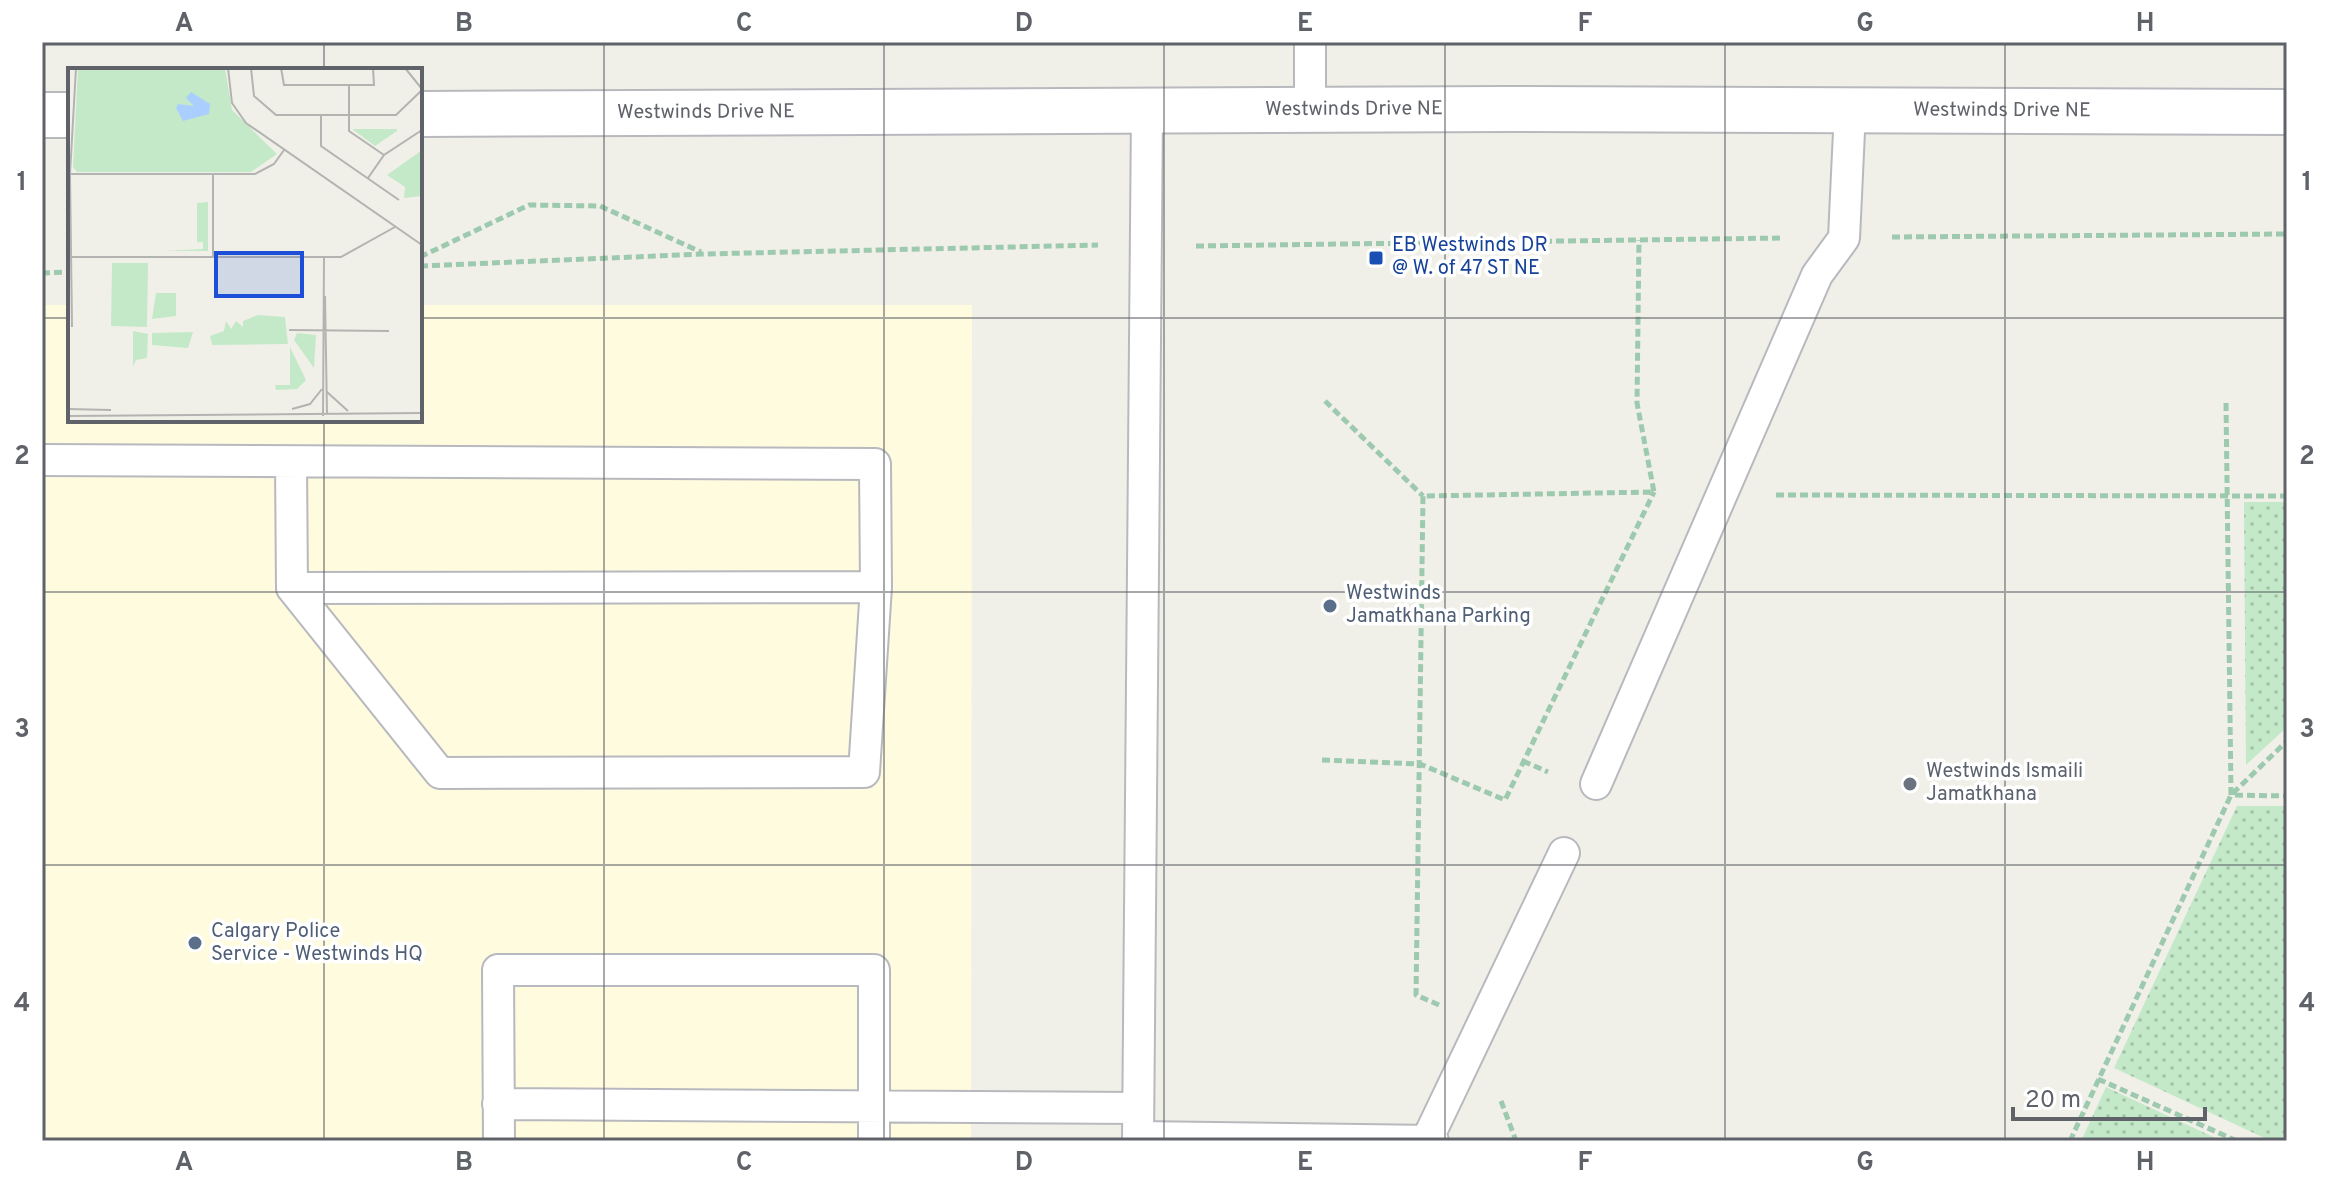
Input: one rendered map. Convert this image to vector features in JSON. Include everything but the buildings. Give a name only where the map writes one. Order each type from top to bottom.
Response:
[{"type":"street","name":"Westwinds Drive NE","points":[[422,114],[1310,110],[2287,112]]},
{"type":"street","points":[[42,115],[68,115]]},
{"type":"lane","points":[[1310,42],[1310,110]]},
{"type":"lane","points":[[1596,784],[1817,275],[1844,238],[1850,110]]},
{"type":"lane","points":[[1138,1129],[1147,112]]},
{"type":"lane","points":[[42,460],[875,464],[876,587],[864,772],[440,773],[292,588],[291,462]]},
{"type":"lane","points":[[292,588],[876,587]]},
{"type":"lane","points":[[498,1104],[874,1106],[1138,1129],[1430,1140],[1564,853]]},
{"type":"lane","points":[[499,1141],[498,970],[874,970],[874,1141]]},
{"type":"path","points":[[422,256],[529,205],[600,206],[704,254]]},
{"type":"path","points":[[422,266],[1047,244],[1148,246],[2287,234]]},
{"type":"path","points":[[1322,760],[1420,764],[1505,800],[1654,492],[1637,403],[1639,240]]},
{"type":"path","points":[[42,273],[68,272]]},
{"type":"path","points":[[1325,401],[1423,496],[1654,492]]},
{"type":"path","points":[[2226,403],[2231,795]]},
{"type":"path","points":[[1772,495],[2287,496]]},
{"type":"path","points":[[1423,496],[1416,995],[1482,1025]]},
{"type":"path","points":[[2070,1141],[2231,795],[2287,741]]},
{"type":"path","points":[[2231,795],[2287,796]]},
{"type":"path","points":[[2098,1079],[2237,1141]]},
{"type":"path","points":[[1495,1088],[1516,1141]]},
{"type":"shaded area","points":[[42,305],[68,305],[68,422],[422,422],[422,305],[972,305],[971,1141],[42,1141]]},
{"type":"green space","points":[[2244,502],[2287,502],[2287,727],[2246,765]]},
{"type":"green space","points":[[2237,806],[2287,806],[2287,1141],[2271,1141],[2114,1068]]},
{"type":"green space","points":[[2106,1087],[2222,1141],[2081,1141]]},
{"type":"place","name":"EB Westwinds DR @ W. of 47 ST NE","points":[[1376,258]]},
{"type":"place","name":"Westwinds Jamatkhana Parking","points":[[1330,606]]},
{"type":"place","name":"Westwinds Ismaili Jamatkhana","points":[[1910,784]]},
{"type":"place","name":"Calgary Police Service - Westwinds HQ","points":[[195,943]]}]
